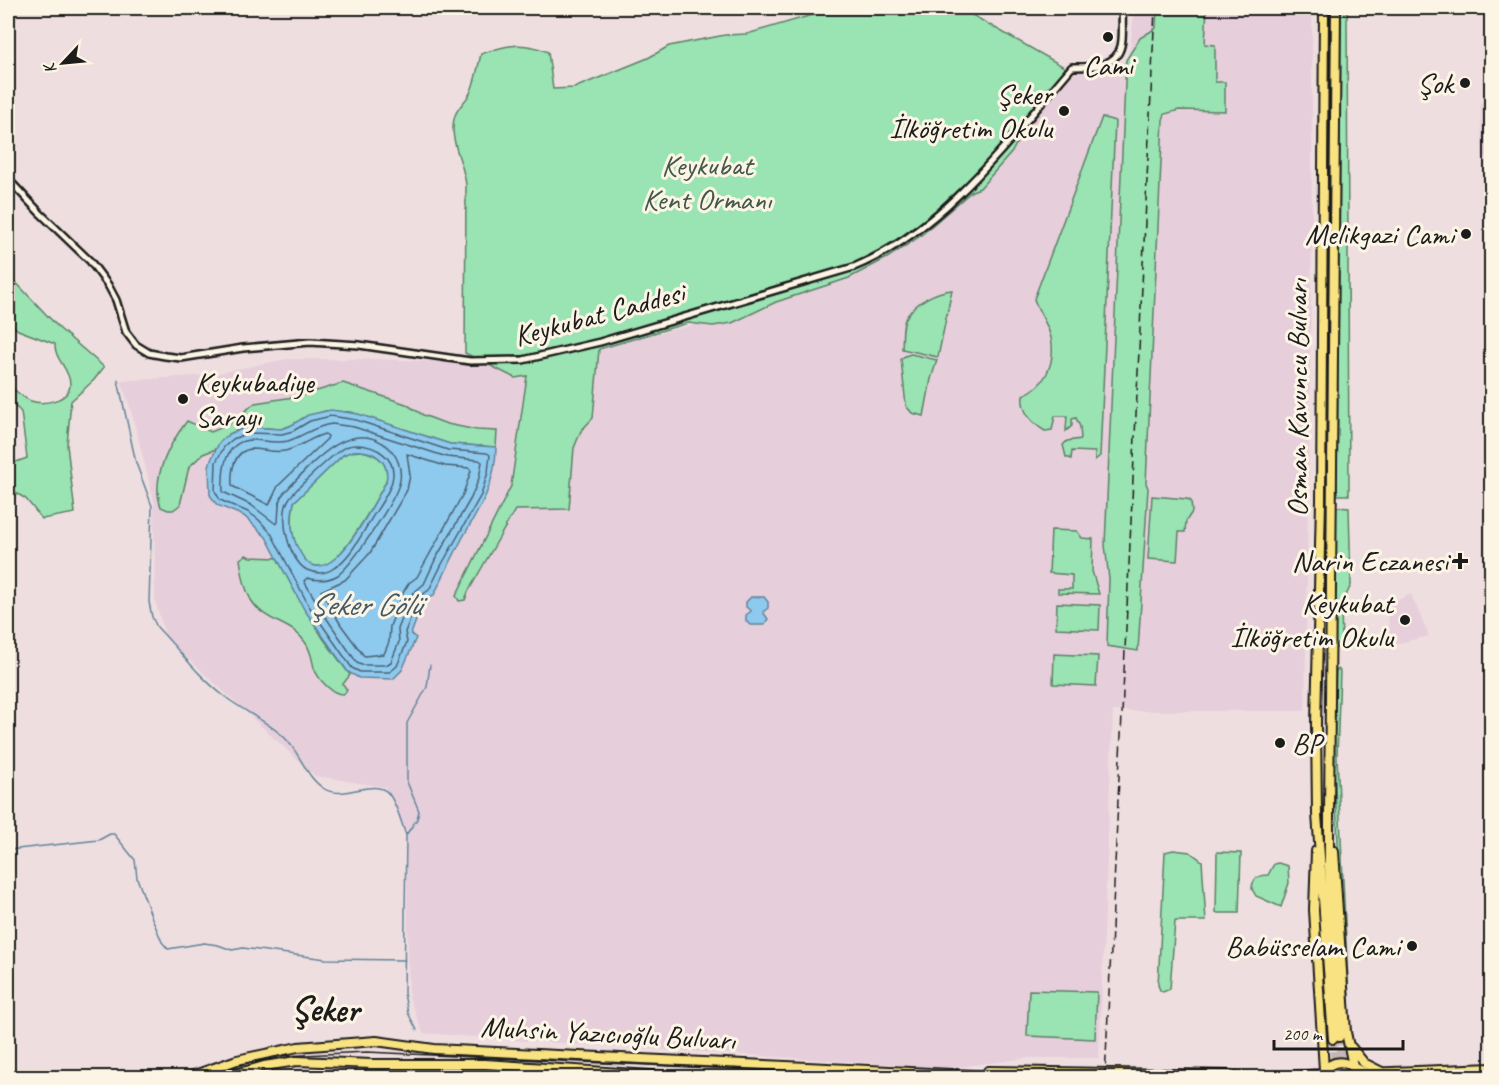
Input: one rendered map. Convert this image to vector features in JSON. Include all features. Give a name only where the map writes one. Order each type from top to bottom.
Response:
[{"type":"highway","name":"Osman Kavuncu Bulvarı","points":[[1324,8],[1321,489],[1316,709],[1317,814],[1339,1039]]},
{"type":"highway","name":"Osman Kavuncu Bulvarı","points":[[1336,8],[1329,814],[1335,862],[1339,1039]]},
{"type":"highway","points":[[1317,814],[1314,910],[1323,1074]]},
{"type":"highway","points":[[1339,1039],[1362,1077]]},
{"type":"highway","points":[[1339,1039],[1361,1060],[1382,1072]]},
{"type":"highway","name":"Muhsin Yazıcıoğlu Bulvarı","points":[[186,1077],[260,1054],[298,1047],[376,1041],[434,1049],[1033,1077]]},
{"type":"highway","name":"Muhsin Yazıcıoğlu Bulvarı","points":[[222,1077],[264,1066],[297,1061],[372,1064],[485,1064],[695,1077]]},
{"type":"highway","points":[[1258,1077],[1323,1074],[1337,1062],[1345,1062],[1354,1066]]},
{"type":"highway","points":[[953,1074],[1000,1070],[1082,1075],[1244,1077]]},
{"type":"main road","points":[[1354,1066],[1362,1071],[1382,1072],[1491,1067]]},
{"type":"street","name":"Keykubat Caddesi","points":[[8,179],[90,261],[116,300],[126,332],[136,345],[149,353],[181,358],[243,348],[310,342],[359,345],[481,362],[534,359],[600,342],[854,267],[891,249],[939,213],[992,159],[1072,67],[1099,66],[1115,56],[1121,46],[1123,8]]},
{"type":"shaded area","points":[[1135,8],[1312,8],[1312,230],[1305,711],[1113,711],[1099,1058],[1026,1058],[950,1068],[423,1033],[409,997],[406,831],[385,787],[315,776],[166,638],[155,600],[154,501],[131,410],[121,381],[209,375],[286,359],[485,363],[539,361],[686,327],[793,293],[897,252],[965,197],[1069,74],[1103,71],[1126,60]]},
{"type":"shaded area","points":[[1480,102],[1491,102],[1491,156],[1483,157]]},
{"type":"shaded area","name":"Keykubat İlköğretim Okulu","points":[[1411,594],[1429,636],[1391,645],[1387,605]]},
{"type":"shaded area","points":[[337,1066],[444,1074],[448,1077],[253,1078],[252,1075],[295,1068]]},
{"type":"green space","name":"Keykubat Kent Ormanı","points":[[836,8],[960,8],[1066,68],[1069,74],[1023,130],[1012,152],[980,188],[972,191],[919,237],[887,258],[849,278],[776,302],[732,323],[713,326],[688,323],[599,349],[593,418],[581,431],[574,448],[569,509],[515,510],[465,600],[459,601],[456,596],[511,486],[527,376],[515,378],[465,353],[466,185],[453,129],[457,111],[469,96],[473,86],[481,54],[498,48],[522,45],[548,52],[553,89],[574,88],[648,58],[669,46],[725,35],[747,34]]},
{"type":"green space","points":[[1157,8],[1207,8],[1205,44],[1215,45],[1215,82],[1225,82],[1225,111],[1179,110],[1165,114],[1163,120],[1146,483],[1148,488],[1138,651],[1107,646],[1109,579],[1105,545],[1126,60],[1140,38],[1156,28]]},
{"type":"green space","points":[[1341,8],[1347,8],[1349,495],[1337,495]]},
{"type":"green space","points":[[1102,117],[1115,121],[1100,456],[1095,460],[1095,452],[1072,451],[1071,459],[1066,457],[1063,445],[1067,441],[1081,439],[1080,427],[1076,418],[1072,419],[1072,426],[1066,431],[1067,416],[1055,416],[1052,430],[1045,431],[1028,416],[1023,395],[1037,387],[1049,368],[1052,352],[1051,338],[1034,299]]},
{"type":"green space","points":[[8,274],[60,329],[104,367],[94,380],[71,401],[67,445],[75,513],[42,519],[26,499],[8,488],[8,465],[27,458],[21,412],[8,399],[8,384],[28,400],[49,402],[66,394],[70,384],[55,344],[18,330],[8,321]]},
{"type":"green space","points":[[952,290],[938,357],[902,349],[904,323],[911,311],[927,298]]},
{"type":"green space","points":[[911,354],[937,360],[924,416],[912,413],[906,406],[901,359]]},
{"type":"green space","points":[[343,383],[406,404],[423,415],[447,424],[497,431],[496,447],[450,444],[351,412],[325,411],[303,418],[281,429],[252,427],[242,428],[229,434],[216,449],[203,454],[189,467],[180,505],[173,510],[161,507],[158,484],[163,461],[187,421],[211,432],[228,425],[255,403],[300,396]]},
{"type":"green space","points":[[361,451],[373,454],[381,461],[386,470],[386,482],[341,553],[324,566],[310,565],[299,552],[293,536],[294,502],[343,455]]},
{"type":"green space","points":[[1152,496],[1191,501],[1192,512],[1186,521],[1185,532],[1179,532],[1177,561],[1148,559]]},
{"type":"green space","points":[[1336,507],[1349,508],[1351,585],[1341,606],[1342,645],[1337,648],[1335,647]]},
{"type":"green space","points":[[1051,530],[1077,531],[1082,538],[1093,539],[1092,571],[1099,594],[1058,593],[1058,589],[1072,589],[1072,575],[1049,573]]},
{"type":"green space","points":[[246,555],[277,558],[323,638],[350,675],[343,684],[347,690],[344,694],[335,692],[322,681],[314,668],[309,648],[299,635],[264,614],[251,600],[245,585],[240,559]]},
{"type":"green space","points":[[1057,603],[1100,605],[1099,630],[1056,628]]},
{"type":"green space","points":[[1054,654],[1098,656],[1096,686],[1053,684]]},
{"type":"green space","points":[[1338,669],[1340,671],[1337,757],[1350,1023],[1348,1023],[1333,752],[1336,671]]},
{"type":"green space","points":[[1173,850],[1190,852],[1202,861],[1206,921],[1175,921],[1170,989],[1163,992],[1158,985],[1165,852]]},
{"type":"green space","points":[[1217,852],[1241,853],[1239,913],[1216,913]]},
{"type":"green space","points":[[1274,864],[1288,866],[1289,883],[1281,907],[1256,896],[1252,889],[1255,880],[1268,875]]},
{"type":"green space","points":[[1029,990],[1097,992],[1095,1039],[1027,1036]]},
{"type":"water","name":"Şeker Gölü","points":[[331,410],[358,414],[450,444],[496,447],[493,472],[486,495],[434,595],[424,599],[411,634],[416,638],[402,670],[393,679],[359,678],[348,672],[304,609],[266,537],[244,516],[217,505],[210,495],[209,466],[219,443],[229,434],[247,427],[281,429],[308,415]],"holes":[[[360,451],[373,454],[383,462],[387,474],[386,482],[349,544],[336,558],[323,565],[311,564],[300,552],[293,534],[294,502],[343,455]]]},
{"type":"water","points":[[751,597],[764,597],[768,602],[768,608],[763,612],[768,619],[764,625],[750,625],[746,621],[746,615],[751,611],[746,607],[746,602]]},
{"type":"waterway","points":[[118,380],[136,463],[152,506],[149,602],[157,627],[215,689],[284,737],[312,777],[323,788],[331,792],[349,792],[375,787],[388,793],[406,835]]},
{"type":"waterway","points":[[417,1030],[408,1013],[404,994],[406,835],[417,819],[419,811],[407,782],[407,723],[427,687],[430,665]]},
{"type":"waterway","points":[[8,850],[99,840],[114,834],[135,860],[137,878],[162,942],[168,949],[204,943],[232,950],[243,948],[326,959],[405,960]]},
{"type":"tunnel","points":[[1339,1037],[1342,1078]]},
{"type":"tunnel","points":[[1333,1039],[1336,1078]]},
{"type":"tram line","points":[[201,1078],[251,1062],[282,1056],[367,1052],[927,1078]]},
{"type":"tram line","points":[[1379,1078],[1492,1072]]},
{"type":"railway","points":[[1105,1078],[1155,8]]},
{"type":"place","name":"Cami","points":[[1108,37]]},
{"type":"place","name":"Şok","points":[[1465,83]]},
{"type":"place","name":"Şeker İlköğretim Okulu","points":[[1064,111]]},
{"type":"place","name":"Melikgazi Cami","points":[[1466,234]]},
{"type":"place","name":"Keykubadiye Sarayı","points":[[183,399]]},
{"type":"place","name":"Narin Eczanesi","points":[[1460,561]]},
{"type":"place","name":"Keykubat İlköğretim Okulu","points":[[1405,620]]},
{"type":"place","name":"BP","points":[[1280,743]]},
{"type":"place","name":"Babüsselam Cami","points":[[1412,946]]},
{"type":"district","name":"Şeker","points":[[325,1008]]}]
